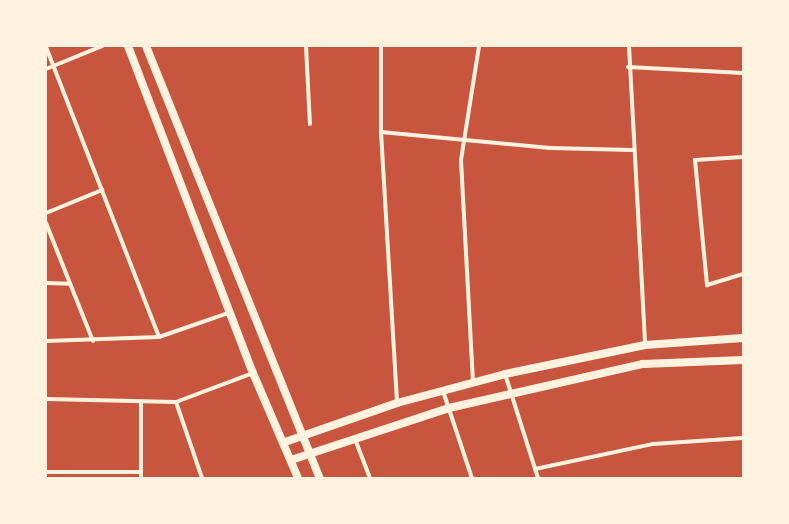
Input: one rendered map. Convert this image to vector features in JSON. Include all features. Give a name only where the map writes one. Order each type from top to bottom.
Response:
[{"type":"main road","points":[[128,46],[253,373],[285,442],[298,478]]},
{"type":"main road","points":[[146,46],[273,368],[304,434],[320,478]]},
{"type":"main road","points":[[285,442],[304,434],[397,403],[505,374],[645,346],[743,338]]},
{"type":"main road","points":[[291,460],[449,408],[642,364],[743,360]]},
{"type":"street","points":[[46,69],[102,46]]},
{"type":"street","points":[[306,46],[310,124]]},
{"type":"street","points":[[381,46],[381,132],[397,403]]},
{"type":"street","points":[[473,382],[461,160],[479,46]]},
{"type":"street","points":[[629,46],[628,67],[632,150],[645,346]]},
{"type":"street","points":[[46,47],[159,337]]},
{"type":"street","points":[[628,67],[743,73]]},
{"type":"street","points":[[381,132],[464,138],[550,148],[632,150]]},
{"type":"street","points":[[743,157],[695,160],[707,285],[743,274]]},
{"type":"street","points":[[46,213],[102,190]]},
{"type":"street","points":[[46,223],[93,341]]},
{"type":"street","points":[[46,283],[70,284]]},
{"type":"street","points":[[46,341],[93,341],[159,337],[230,312]]},
{"type":"street","points":[[46,399],[141,403],[176,402],[253,373]]},
{"type":"street","points":[[505,374],[538,478]]},
{"type":"street","points":[[443,391],[472,478]]},
{"type":"street","points":[[176,402],[202,478]]},
{"type":"street","points":[[141,403],[141,478]]},
{"type":"street","points":[[535,469],[653,444],[743,438]]},
{"type":"street","points":[[355,439],[370,478]]},
{"type":"street","points":[[46,472],[141,472]]}]
